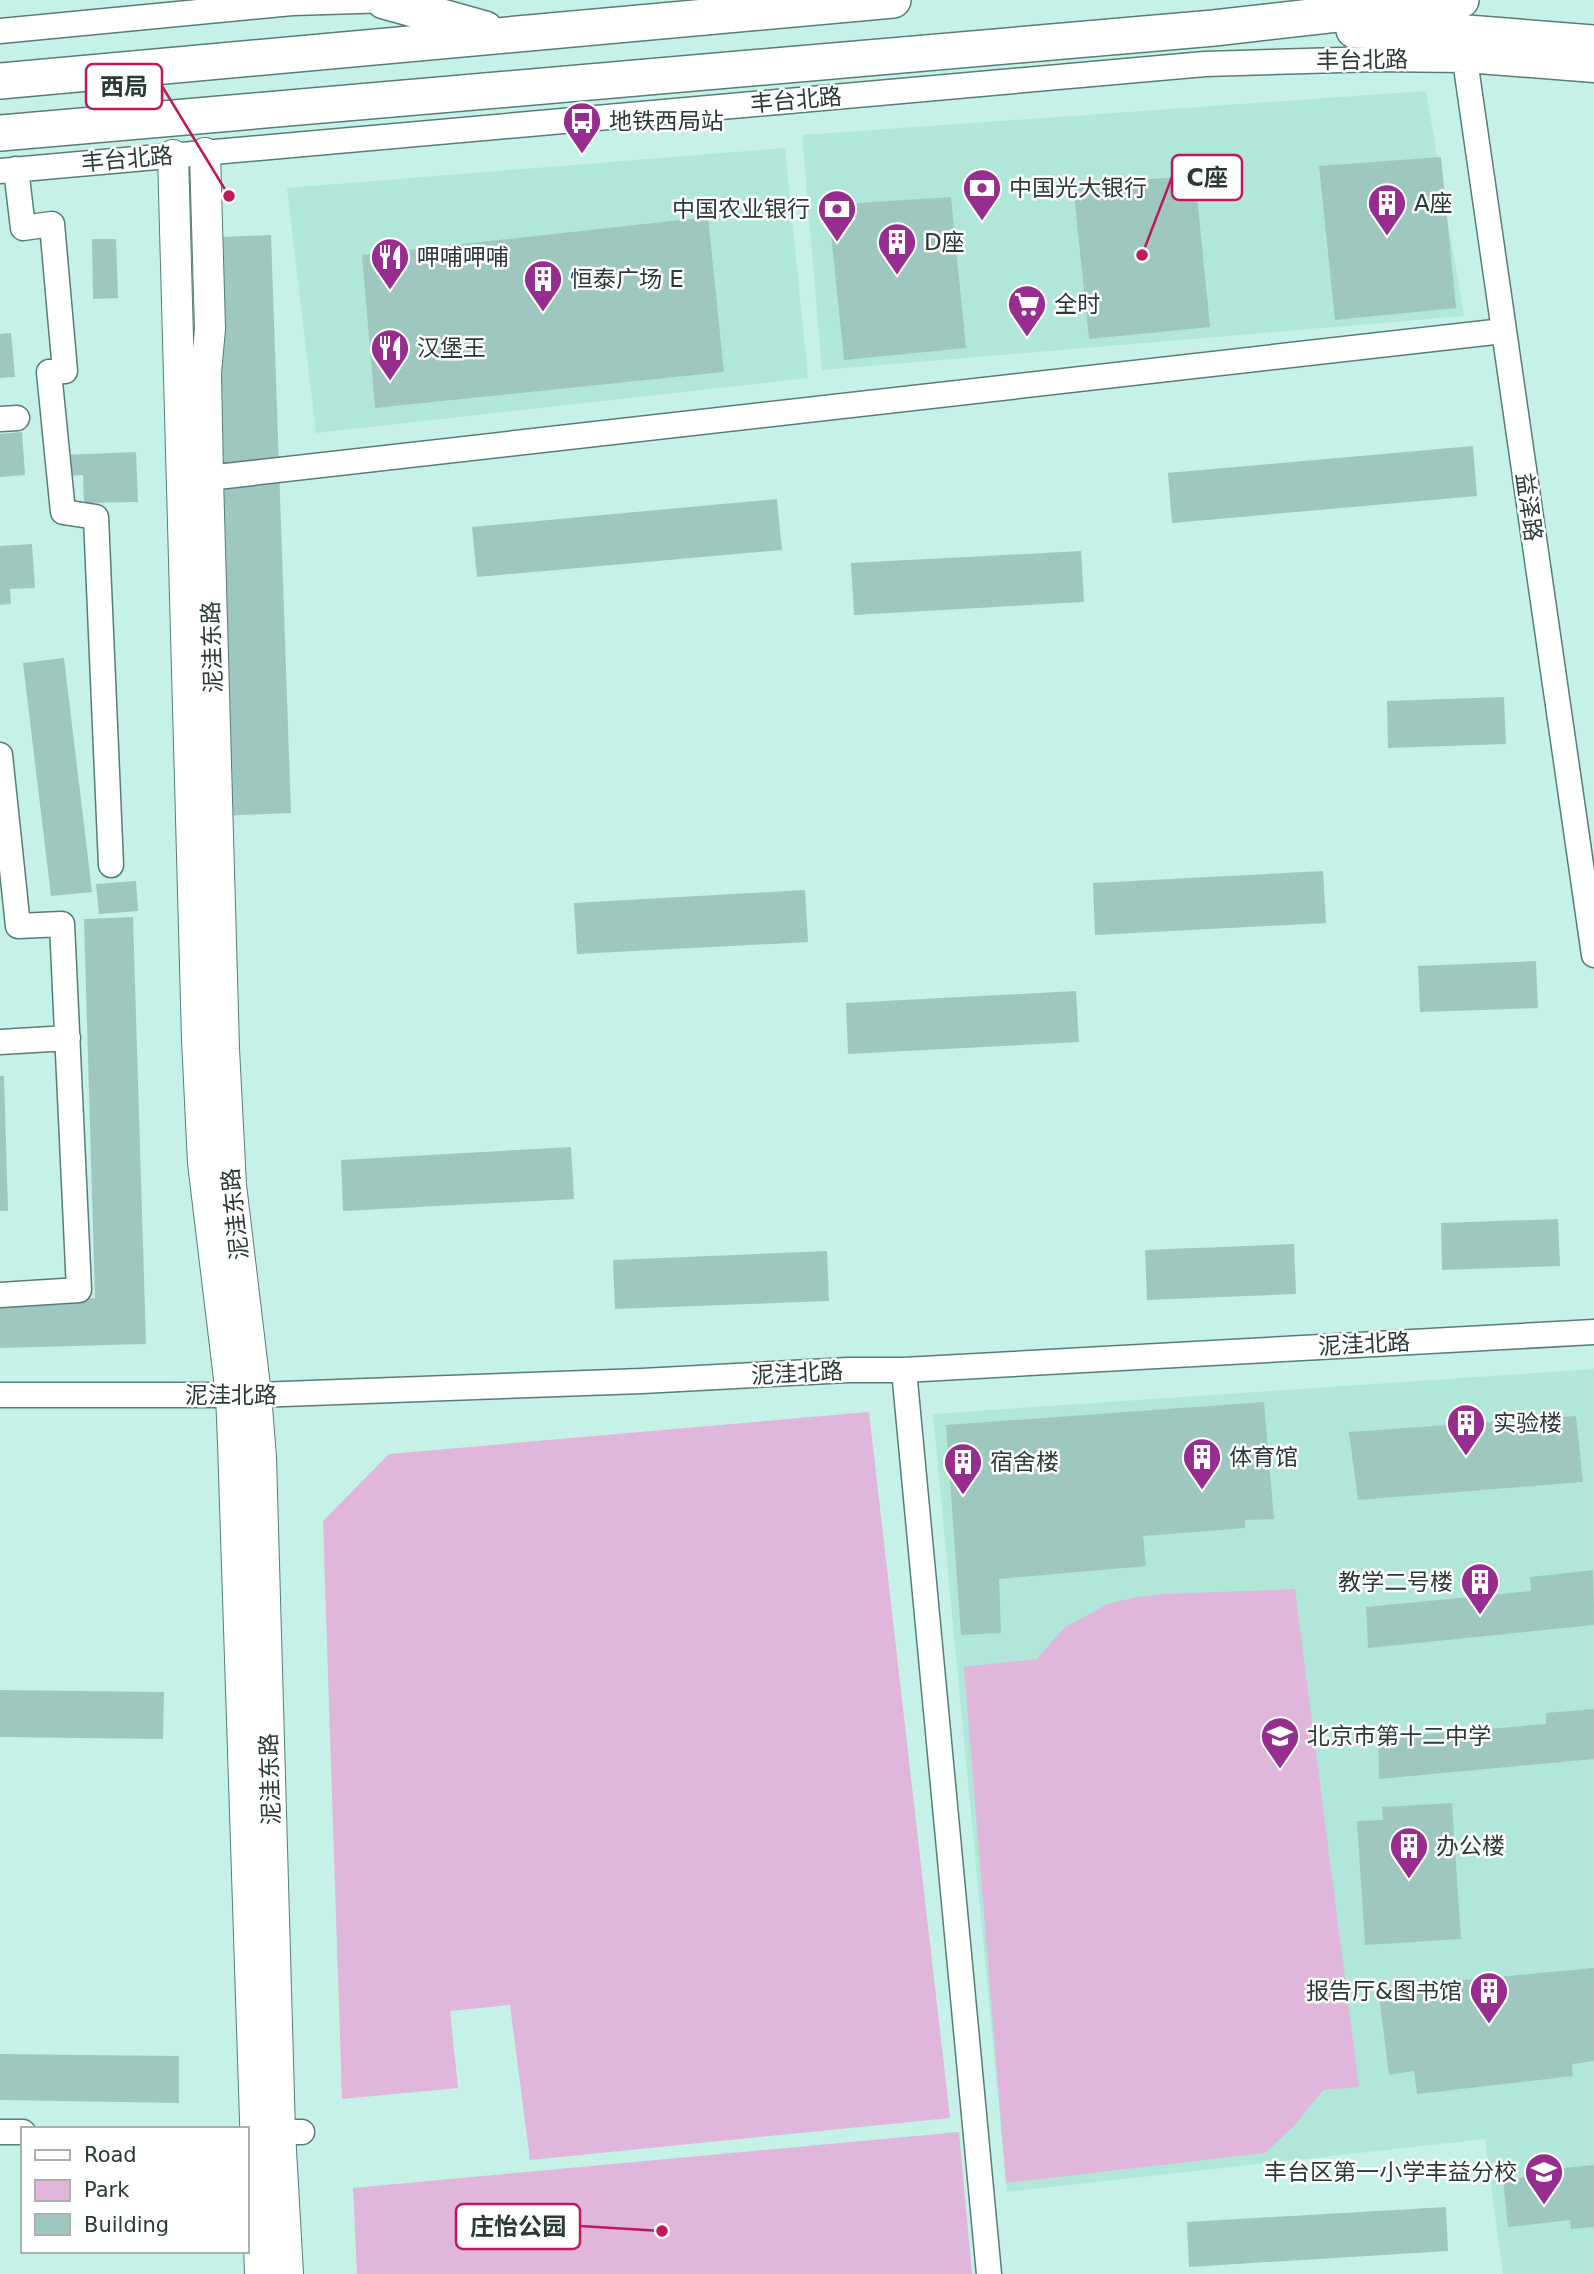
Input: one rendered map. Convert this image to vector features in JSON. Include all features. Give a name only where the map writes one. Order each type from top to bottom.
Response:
[{"type":"highway","points":[[0,81],[893,0]]},
{"type":"highway","points":[[384,1],[505,34]]},
{"type":"highway","points":[[1464,31],[1594,21]]},
{"type":"highway","name":"丰台北路","points":[[0,133],[1214,28],[1464,31]]},
{"type":"highway","points":[[1464,31],[1594,43]]},
{"type":"main road","name":"泥洼东路","points":[[205,153],[210,329],[206,373],[208,478],[224,1062],[243,1395],[271,2132],[288,2274]]},
{"type":"main road","name":"泥洼东路","points":[[173,155],[197,1039],[204,1163],[243,1395]]},
{"type":"main road","points":[[174,226],[181,220],[190,219],[197,225],[201,328],[206,373]]},
{"type":"main road","name":"泥洼东路","points":[[260,2274],[271,2132]]},
{"type":"street","points":[[0,31],[131,9],[290,1],[391,0]]},
{"type":"street","name":"丰台北路","points":[[8,170],[1205,64],[1376,59],[1464,31],[1594,70]]},
{"type":"street","name":"益泽路","points":[[1464,31],[1503,331],[1594,955]]},
{"type":"street","points":[[8,170],[23,228],[52,224],[65,371],[49,372],[63,512],[96,517],[111,865]]},
{"type":"street","points":[[208,478],[1503,331]]},
{"type":"street","points":[[0,755],[18,926],[62,924],[79,1290],[0,1295]]},
{"type":"street","points":[[0,1042],[68,1038]]},
{"type":"street","name":"泥洼北路","points":[[0,1395],[243,1395],[628,1382],[848,1370],[904,1370],[1594,1332]]},
{"type":"street","points":[[904,1370],[989,2274]]},
{"type":"street","points":[[0,2132],[21,2132]]},
{"type":"shaded area","points":[[1426,91],[1464,316],[822,370],[802,135]]},
{"type":"shaded area","points":[[785,148],[808,378],[316,433],[287,188]]},
{"type":"shaded area","name":"北京市第十二中学","points":[[1594,1369],[1594,2274],[1503,2274],[1485,2139],[1007,2192],[933,1414]]},
{"type":"green space","points":[[869,1412],[950,2118],[530,2160],[510,2005],[450,2011],[458,2088],[342,2099],[323,1521],[389,1454]]},
{"type":"green space","points":[[1295,1589],[1359,2087],[1323,2090],[1294,2126],[1265,2153],[1006,2183],[964,1667],[1037,1659],[1064,1628],[1108,1604],[1136,1597]]},
{"type":"green space","points":[[959,2132],[972,2274],[357,2274],[353,2188]]},
{"type":"building","name":"A座","points":[[1441,157],[1456,308],[1335,320],[1319,166]]},
{"type":"building","points":[[1195,176],[1210,327],[1089,339],[1073,184]]},
{"type":"building","name":"D座","points":[[951,197],[966,348],[844,360],[828,205]]},
{"type":"building","name":"恒泰广场 E","points":[[708,217],[724,372],[375,408],[362,255]]},
{"type":"building","points":[[271,235],[291,813],[216,816],[196,238]]},
{"type":"building","points":[[92,239],[116,239],[118,298],[93,299]]},
{"type":"building","points":[[11,333],[15,377],[0,378],[0,334]]},
{"type":"building","points":[[22,432],[25,475],[0,477],[0,434]]},
{"type":"building","points":[[1473,446],[1477,496],[1172,523],[1168,473]]},
{"type":"building","points":[[136,452],[138,502],[84,503],[83,475],[64,476],[63,455]]},
{"type":"building","points":[[777,499],[782,550],[477,577],[472,527]]},
{"type":"building","points":[[32,544],[35,588],[10,589],[11,604],[0,605],[0,546]]},
{"type":"building","points":[[1081,551],[1084,602],[854,615],[851,563]]},
{"type":"building","points":[[64,658],[92,892],[51,896],[23,663]]},
{"type":"building","points":[[1504,697],[1506,744],[1388,748],[1387,701]]},
{"type":"building","points":[[1323,871],[1326,923],[1095,935],[1093,883]]},
{"type":"building","points":[[136,881],[138,911],[99,914],[96,884]]},
{"type":"building","points":[[805,890],[808,942],[577,954],[574,903]]},
{"type":"building","points":[[133,917],[146,1344],[0,1348],[0,1301],[95,1298],[84,919]]},
{"type":"building","points":[[1536,961],[1538,1008],[1420,1012],[1418,966]]},
{"type":"building","points":[[1076,991],[1079,1042],[848,1054],[846,1003]]},
{"type":"building","points":[[0,1076],[4,1076],[8,1211],[0,1211]]},
{"type":"building","points":[[571,1147],[574,1199],[343,1211],[341,1160]]},
{"type":"building","points":[[1558,1219],[1560,1266],[1442,1270],[1441,1223]]},
{"type":"building","points":[[1294,1244],[1296,1294],[1147,1300],[1145,1250]]},
{"type":"building","points":[[827,1251],[829,1301],[615,1309],[613,1260]]},
{"type":"building","points":[[1264,1402],[1274,1519],[1245,1520],[1245,1528],[1143,1536],[1146,1566],[999,1579],[1001,1633],[961,1635],[946,1425]]},
{"type":"building","name":"实验楼","points":[[1576,1416],[1583,1482],[1358,1500],[1349,1432]]},
{"type":"building","name":"教学二号楼","points":[[1593,1570],[1594,1625],[1368,1648],[1366,1607],[1531,1591],[1530,1577]]},
{"type":"building","points":[[0,1690],[164,1692],[163,1739],[0,1737]]},
{"type":"building","points":[[1594,1709],[1594,1759],[1379,1779],[1378,1738],[1546,1724],[1546,1713]]},
{"type":"building","name":"办公楼","points":[[1452,1803],[1461,1939],[1365,1945],[1357,1821],[1383,1820],[1382,1807]]},
{"type":"building","name":"报告厅&图书馆","points":[[1594,1968],[1594,2061],[1572,2064],[1573,2076],[1417,2094],[1414,2071],[1389,2075],[1378,1988]]},
{"type":"building","points":[[0,2054],[179,2056],[179,2103],[0,2100]]},
{"type":"building","points":[[1594,2165],[1594,2227],[1571,2229],[1570,2220],[1508,2227],[1503,2179],[1540,2176],[1541,2170]]},
{"type":"building","points":[[1446,2207],[1448,2251],[1189,2267],[1187,2222]]},
{"type":"place","name":"地铁西局站","points":[[582,155]]},
{"type":"place","name":"西局","points":[[229,196]]},
{"type":"place","name":"中国光大银行","points":[[982,222]]},
{"type":"place","name":"A座","points":[[1387,237]]},
{"type":"place","name":"中国农业银行","points":[[837,243]]},
{"type":"place","name":"C座","points":[[1142,255]]},
{"type":"place","name":"D座","points":[[897,276]]},
{"type":"place","name":"呷哺呷哺","points":[[390,291]]},
{"type":"place","name":"恒泰广场 E","points":[[543,313]]},
{"type":"place","name":"全时","points":[[1027,338]]},
{"type":"place","name":"汉堡王","points":[[390,382]]},
{"type":"place","name":"实验楼","points":[[1466,1457]]},
{"type":"place","name":"体育馆","points":[[1202,1491]]},
{"type":"place","name":"宿舍楼","points":[[963,1496]]},
{"type":"place","name":"教学二号楼","points":[[1480,1616]]},
{"type":"place","name":"北京市第十二中学","points":[[1280,1770]]},
{"type":"place","name":"办公楼","points":[[1409,1880]]},
{"type":"place","name":"报告厅&图书馆","points":[[1489,2025]]},
{"type":"place","name":"丰台区第一小学丰益分校","points":[[1544,2206]]},
{"type":"place","name":"庄怡公园","points":[[662,2231]]}]
